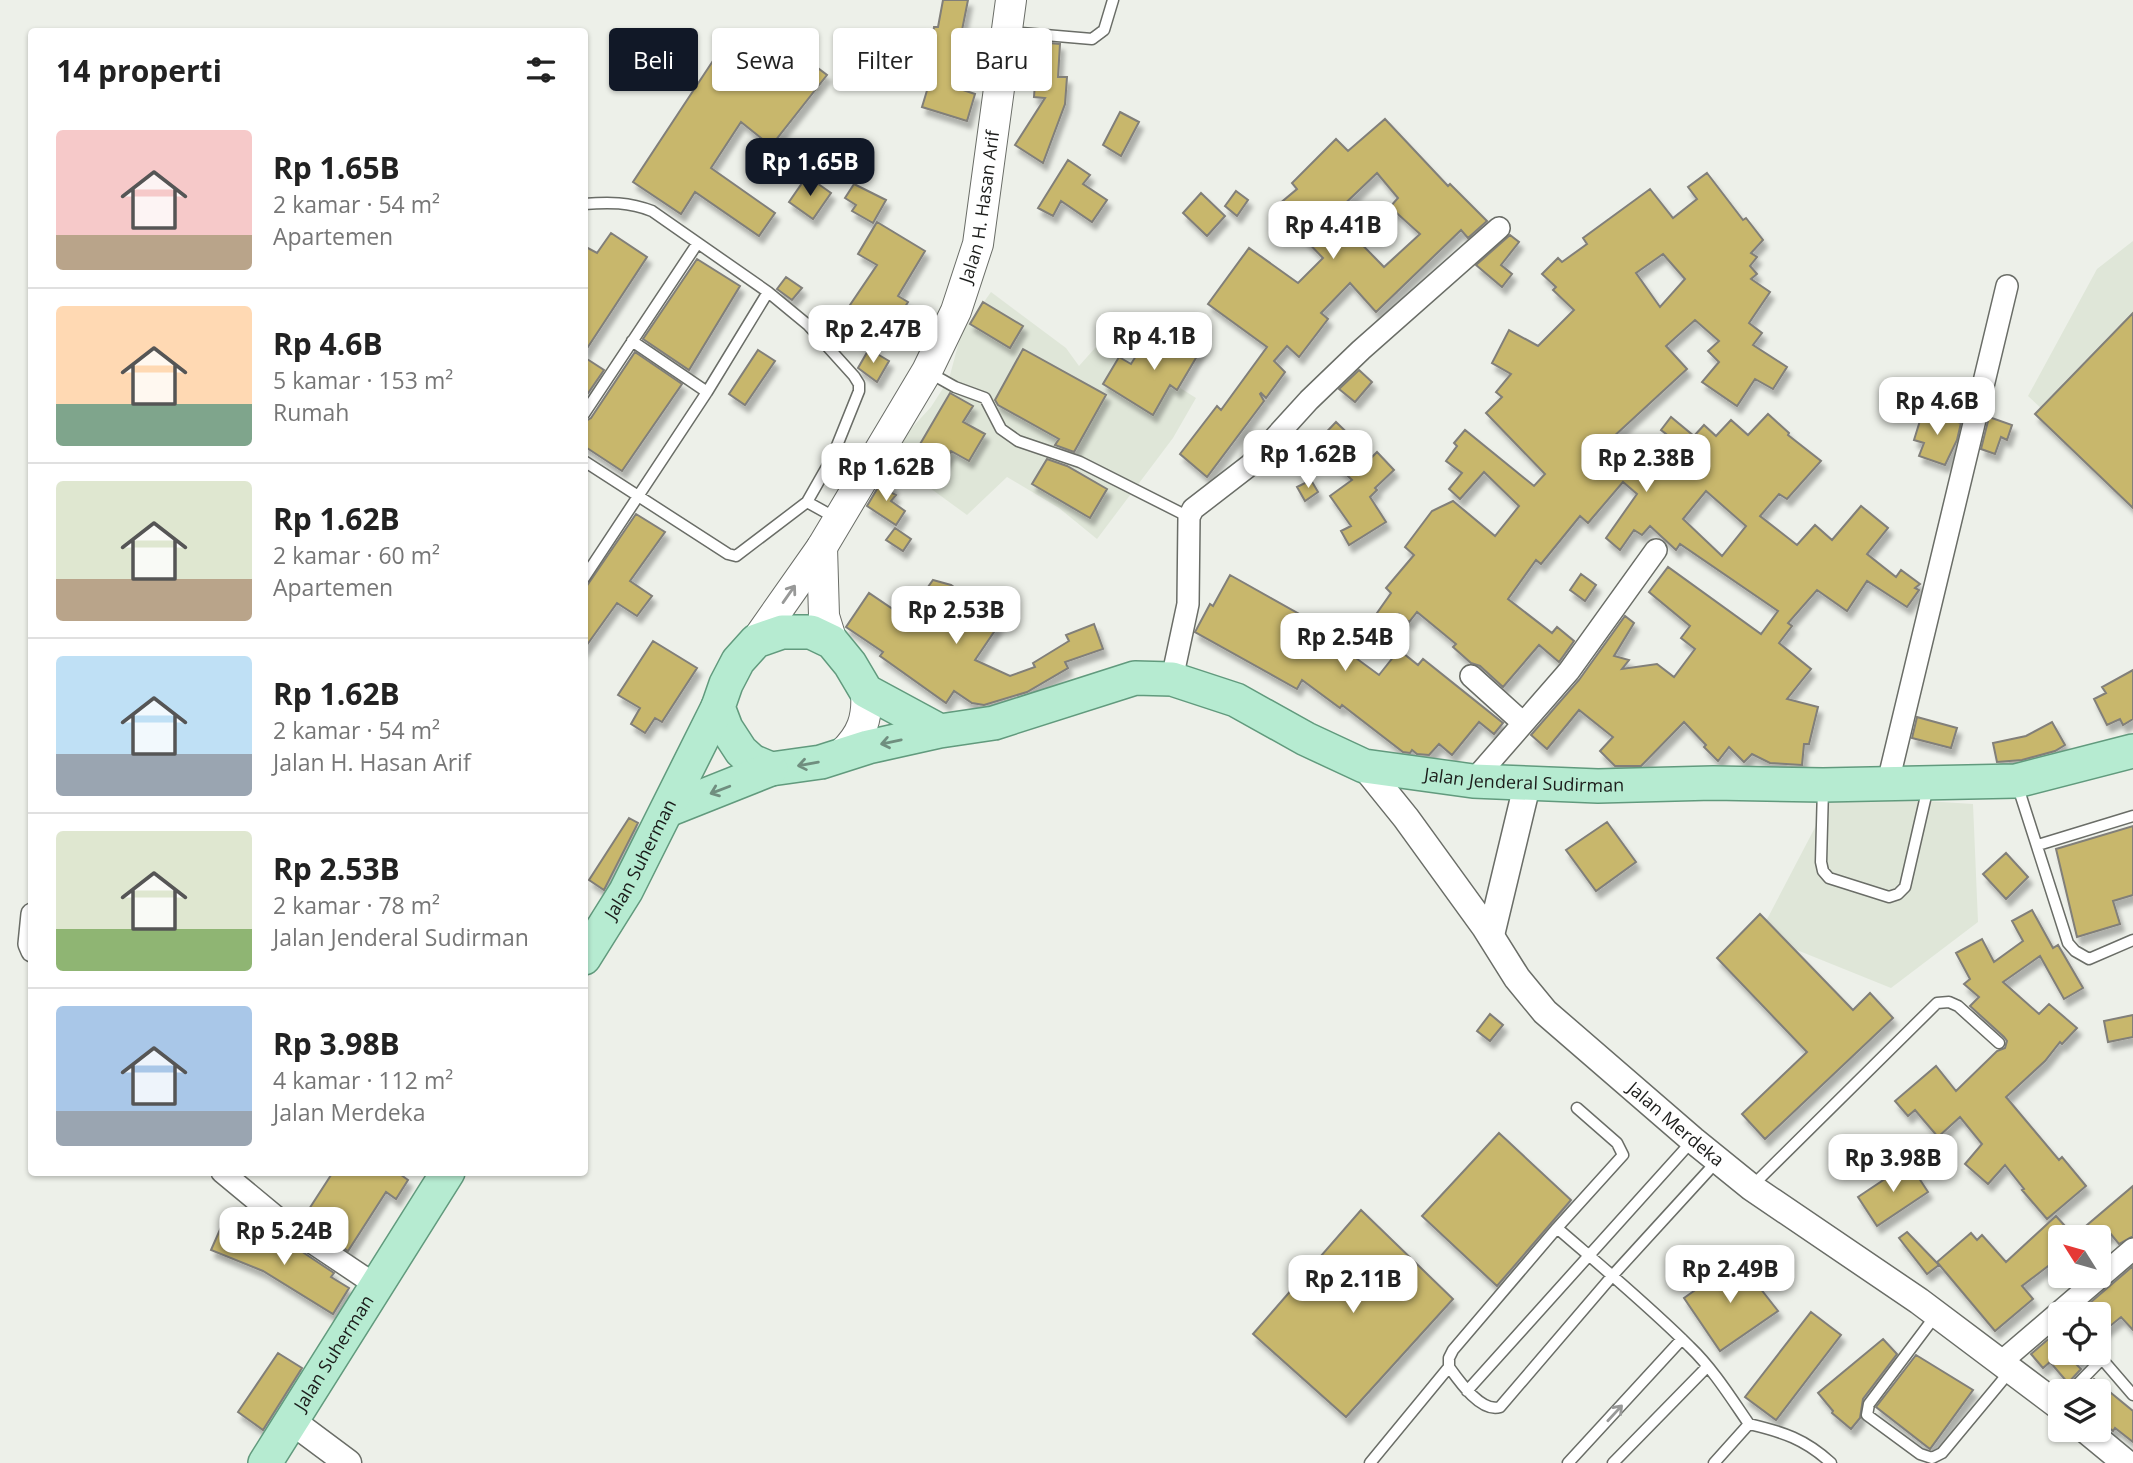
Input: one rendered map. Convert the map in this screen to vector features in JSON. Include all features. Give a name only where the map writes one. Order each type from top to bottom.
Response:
[{"type":"main road","name":"Jalan H. Hasan Arif","points":[[1008,28],[1011,0]]},
{"type":"main road","name":"Jalan H. Hasan Arif","points":[[756,641],[822,547],[927,371],[956,311],[978,244],[999,91]]},
{"type":"main road","points":[[668,810],[771,769],[821,762],[843,753],[856,741],[862,730],[867,707],[866,691],[850,664],[832,642],[824,616],[822,547]]},
{"type":"main road","points":[[771,769],[752,761],[741,751],[726,728],[718,707],[726,684],[738,661],[756,641],[797,630],[811,632],[832,642]]},
{"type":"main road","name":"Jalan Jenderal Sudirman","points":[[843,753],[940,731],[994,723],[1135,678],[1172,679],[1236,700],[1306,739],[1364,766],[1473,781],[1527,785],[1823,785],[2016,781],[2133,751]]},
{"type":"main road","points":[[866,691],[940,731]]},
{"type":"main road","name":"Jalan Suherman","points":[[588,952],[626,891],[718,707]]},
{"type":"main road","name":"Jalan Suherman","points":[[265,1463],[446,1176]]},
{"type":"street","points":[[1172,679],[1188,604],[1189,517],[1196,505],[1257,458],[1309,400],[1361,350],[1499,228]]},
{"type":"street","points":[[1888,782],[2007,286]]},
{"type":"street","points":[[1473,781],[1569,671],[1656,551]]},
{"type":"street","points":[[1471,676],[1523,723]]},
{"type":"street","name":"Jalan Merdeka","points":[[1364,766],[1406,818],[1491,935],[1517,978],[1545,1012],[1751,1187],[1936,1314],[2006,1366],[2048,1392]]},
{"type":"street","points":[[1491,935],[1527,785]]},
{"type":"street","points":[[227,1176],[286,1224],[377,1286]]},
{"type":"street","points":[[2006,1366],[2133,1249]]},
{"type":"street","points":[[293,1422],[348,1463]]},
{"type":"street","points":[[2101,1442],[2126,1463]]},
{"type":"lane","points":[[1052,36],[1092,39],[1104,30],[1113,0]]},
{"type":"lane","points":[[588,204],[634,204],[652,211],[768,292],[808,325],[855,376],[859,384],[857,398],[832,458],[807,502],[736,556],[728,554],[588,464]]},
{"type":"lane","points":[[588,408],[696,244]]},
{"type":"lane","points":[[588,572],[707,392],[768,292]]},
{"type":"lane","points":[[632,341],[707,392]]},
{"type":"lane","points":[[927,371],[955,387],[985,398],[1001,429],[1018,441],[1080,462],[1189,517]]},
{"type":"lane","points":[[832,458],[863,479]]},
{"type":"lane","points":[[807,502],[838,520]]},
{"type":"lane","points":[[2016,781],[2068,943],[2084,958],[2095,958],[2133,940]]},
{"type":"lane","points":[[1823,785],[1823,872],[1829,878],[1889,897],[1898,894],[1905,887],[1929,784]]},
{"type":"lane","points":[[2038,845],[2133,816]]},
{"type":"lane","points":[[1751,1187],[1937,1003],[1949,1002],[1958,1006],[1999,1043]]},
{"type":"lane","points":[[1577,1108],[1617,1143],[1623,1155],[1453,1350],[1449,1367],[1467,1391],[1488,1407],[1500,1407],[1719,1159]]},
{"type":"lane","points":[[1467,1391],[1693,1140]]},
{"type":"lane","points":[[1557,1228],[1614,1275],[1682,1339],[1707,1367],[1749,1424],[1786,1433],[1814,1448],[1831,1463]]},
{"type":"lane","points":[[1936,1314],[1869,1404],[1867,1415],[1920,1454],[1933,1458],[1942,1453],[2006,1366]]},
{"type":"lane","points":[[1568,1463],[1682,1339]]},
{"type":"lane","points":[[2083,1379],[2102,1359],[2133,1395]]},
{"type":"lane","points":[[1370,1463],[1449,1367]]},
{"type":"lane","points":[[1612,1463],[1707,1367]]},
{"type":"lane","points":[[1714,1463],[1749,1424]]},
{"type":"shaded area","points":[[2133,241],[2133,494],[2028,396],[2097,269]]},
{"type":"shaded area","points":[[991,292],[1066,348],[1079,366],[1103,339],[1196,398],[1173,438],[1097,539],[1059,508],[1007,477],[967,515],[886,456],[931,407],[949,379],[961,334]]},
{"type":"shaded area","points":[[1832,795],[1973,804],[1978,922],[1891,988],[1782,944],[1764,925]]},
{"type":"building","points":[[943,0],[968,0],[962,28],[951,28],[951,91],[975,94],[967,121],[922,107],[927,91],[937,91],[937,28],[934,28],[938,27]]},
{"type":"building","points":[[1052,43],[1060,44],[1058,77],[1067,77],[1065,104],[1043,163],[1015,145],[1045,98],[1034,97],[1034,91],[1052,91]]},
{"type":"building","points":[[712,62],[712,91],[814,91],[771,146],[741,122],[711,168],[775,213],[759,236],[695,192],[681,214],[633,182],[693,91],[698,91],[698,83]]},
{"type":"building","points":[[819,69],[827,75],[819,85]]},
{"type":"building","points":[[1120,112],[1139,122],[1121,156],[1103,145]]},
{"type":"building","points":[[1385,119],[1448,186],[1450,184],[1487,221],[1468,238],[1461,230],[1376,312],[1350,283],[1321,313],[1328,319],[1299,357],[1287,346],[1274,361],[1285,372],[1266,398],[1260,394],[1264,401],[1207,477],[1180,454],[1217,406],[1221,410],[1267,347],[1208,304],[1249,248],[1298,283],[1323,258],[1296,230],[1290,234],[1272,210],[1297,189],[1292,183],[1336,139],[1348,151]],"holes":[[[1377,173],[1398,198],[1390,207],[1420,234],[1384,267],[1333,215]]]},
{"type":"building","points":[[1068,160],[1090,175],[1083,184],[1107,200],[1092,222],[1061,201],[1053,216],[1038,208]]},
{"type":"building","points":[[1707,173],[1743,220],[1746,218],[1763,240],[1751,253],[1757,257],[1750,266],[1757,274],[1751,279],[1770,292],[1749,323],[1762,333],[1753,345],[1787,367],[1773,389],[1755,379],[1737,406],[1702,382],[1719,362],[1708,351],[1719,341],[1695,320],[1666,346],[1687,369],[1611,439],[1641,464],[1666,434],[1661,430],[1671,417],[1694,436],[1704,425],[1716,436],[1731,420],[1748,435],[1768,414],[1789,433],[1788,435],[1821,461],[1787,499],[1779,494],[1760,516],[1797,545],[1815,525],[1832,540],[1861,506],[1888,528],[1867,554],[1896,577],[1901,570],[1920,584],[1915,588],[1919,590],[1907,607],[1867,581],[1847,611],[1817,590],[1788,623],[1792,626],[1779,643],[1811,669],[1787,699],[1818,707],[1809,744],[1804,744],[1802,765],[1770,763],[1752,754],[1744,762],[1729,747],[1718,761],[1684,722],[1641,766],[1615,766],[1600,751],[1613,737],[1579,710],[1547,749],[1531,735],[1579,680],[1625,616],[1634,623],[1614,656],[1629,660],[1622,669],[1657,664],[1674,677],[1695,649],[1681,638],[1690,626],[1649,592],[1668,567],[1761,634],[1778,611],[1680,544],[1676,550],[1650,526],[1642,535],[1634,530],[1620,550],[1606,538],[1637,494],[1623,482],[1588,523],[1580,516],[1541,564],[1536,560],[1508,599],[1552,633],[1557,627],[1574,641],[1559,662],[1539,645],[1503,687],[1480,666],[1471,663],[1453,647],[1456,644],[1417,612],[1409,622],[1399,614],[1385,633],[1370,623],[1391,593],[1386,588],[1414,555],[1405,547],[1432,511],[1453,501],[1495,536],[1519,506],[1484,472],[1460,499],[1449,489],[1462,473],[1446,461],[1457,446],[1454,443],[1465,430],[1534,486],[1545,474],[1486,413],[1502,397],[1496,392],[1511,374],[1492,363],[1509,330],[1538,346],[1574,310],[1553,290],[1556,287],[1542,274],[1558,258],[1562,262],[1587,244],[1583,238],[1650,189],[1673,218],[1697,199],[1688,187]],"holes":[[[1663,254],[1685,279],[1660,307],[1636,273]],[[1706,491],[1746,526],[1722,556],[1683,519]]]},
{"type":"building","points":[[807,176],[831,193],[813,219],[789,202]]},
{"type":"building","points":[[854,184],[886,200],[873,223],[852,211],[856,205],[845,198]]},
{"type":"building","points":[[1236,191],[1248,200],[1237,216],[1225,206]]},
{"type":"building","points":[[1201,193],[1225,216],[1207,236],[1183,213]]},
{"type":"building","points":[[877,222],[925,251],[898,296],[908,302],[888,334],[848,308],[877,265],[858,254]]},
{"type":"building","points":[[611,233],[647,257],[588,347],[588,248],[597,253]]},
{"type":"building","points":[[1510,235],[1519,242],[1501,265],[1512,274],[1502,287],[1476,265]]},
{"type":"building","points":[[697,259],[740,286],[689,370],[643,339]]},
{"type":"building","points":[[786,277],[802,288],[792,300],[777,289]]},
{"type":"building","points":[[983,302],[1023,326],[1010,348],[970,324]]},
{"type":"building","points":[[2133,313],[2133,508],[2035,414]]},
{"type":"building","points":[[1186,329],[1206,341],[1177,390],[1170,385],[1153,415],[1103,384],[1119,357],[1131,364],[1146,340],[1170,354]]},
{"type":"building","points":[[869,349],[889,361],[877,382],[858,368]]},
{"type":"building","points":[[1023,349],[1106,395],[1074,452],[1055,445],[1059,439],[998,405],[995,400]]},
{"type":"building","points":[[758,350],[775,361],[745,405],[729,394]]},
{"type":"building","points":[[635,352],[682,384],[622,471],[588,449],[588,420]]},
{"type":"building","points":[[588,360],[604,370],[588,393]]},
{"type":"building","points":[[1359,370],[1372,382],[1355,402],[1339,389]]},
{"type":"building","points":[[950,393],[973,406],[963,422],[985,434],[969,461],[951,451],[945,461],[919,446]]},
{"type":"building","points":[[1923,411],[1961,423],[1957,440],[1945,465],[1919,456],[1924,443],[1914,440]]},
{"type":"building","points":[[1989,417],[2012,425],[2007,440],[2001,437],[1995,454],[1981,449]]},
{"type":"building","points":[[1336,422],[1372,457],[1377,452],[1394,470],[1375,488],[1377,490],[1370,497],[1386,522],[1349,545],[1341,531],[1351,526],[1330,496],[1352,480],[1315,444]]},
{"type":"building","points":[[1047,459],[1067,466],[1107,489],[1090,518],[1032,484]]},
{"type":"building","points":[[883,479],[894,487],[890,492],[896,495],[891,501],[905,511],[896,525],[867,506]]},
{"type":"building","points":[[1311,480],[1318,492],[1305,501],[1297,487]]},
{"type":"building","points":[[636,514],[665,532],[630,581],[652,596],[637,616],[617,603],[588,643],[588,584]]},
{"type":"building","points":[[895,528],[911,539],[903,551],[886,540]]},
{"type":"building","points":[[1581,574],[1596,585],[1585,601],[1570,590]]},
{"type":"building","points":[[1230,575],[1333,633],[1330,639],[1379,675],[1399,650],[1418,665],[1423,659],[1503,723],[1494,734],[1479,722],[1452,755],[1439,744],[1429,755],[1417,754],[1412,750],[1410,753],[1403,752],[1342,705],[1340,708],[1302,680],[1297,689],[1195,632]]},
{"type":"building","points":[[933,580],[951,585],[987,611],[983,618],[998,626],[975,660],[1010,676],[1035,667],[1033,663],[1069,641],[1066,635],[1094,624],[1103,649],[1065,662],[1068,668],[1027,692],[984,705],[972,703],[954,691],[946,703],[880,656],[883,652],[846,627],[869,593],[906,618]]},
{"type":"building","points":[[653,641],[697,668],[662,722],[655,718],[645,733],[631,724],[640,708],[618,695]]},
{"type":"building","points":[[2133,670],[2133,719],[2123,725],[2120,719],[2107,725],[2094,699],[2106,693],[2102,687]]},
{"type":"building","points":[[1917,717],[1957,728],[1951,748],[1912,738]]},
{"type":"building","points":[[2052,722],[2065,745],[2055,751],[2022,760],[1997,762],[1993,743],[2026,736]]},
{"type":"building","points":[[629,818],[638,823],[604,890],[589,880]]},
{"type":"building","points":[[1607,822],[1636,862],[1596,891],[1566,850]]},
{"type":"building","points":[[2133,826],[2133,895],[2113,901],[2120,924],[2077,937],[2056,849]]},
{"type":"building","points":[[2006,853],[2028,877],[2006,899],[1983,874]]},
{"type":"building","points":[[2032,910],[2053,948],[2058,945],[2083,988],[2064,999],[2040,956],[2003,982],[2039,1014],[2049,1004],[2077,1028],[2006,1097],[2059,1160],[2062,1157],[2086,1186],[2047,1219],[2005,1165],[1988,1184],[1965,1164],[1982,1144],[1960,1117],[1938,1137],[1915,1110],[1908,1116],[1895,1101],[1936,1066],[1956,1091],[1997,1051],[2005,1048],[2007,1041],[2004,1037],[1970,1006],[1979,997],[1964,984],[1970,979],[1956,953],[1982,939],[1994,962],[2023,941],[2012,921]]},
{"type":"building","points":[[1760,914],[1853,1010],[1870,993],[1893,1018],[1765,1139],[1742,1114],[1807,1052],[1717,958]]},
{"type":"building","points":[[1490,1014],[1503,1025],[1490,1041],[1477,1031]]},
{"type":"building","points":[[2133,1015],[2133,1037],[2108,1042],[2104,1021]]},
{"type":"building","points":[[1499,1133],[1571,1200],[1497,1286],[1422,1216]]},
{"type":"building","points":[[1909,1163],[1928,1192],[1877,1226],[1858,1197]]},
{"type":"building","points":[[330,1176],[402,1176],[408,1180],[396,1199],[386,1192],[348,1251],[302,1220]]},
{"type":"building","points":[[2133,1186],[2133,1236],[2119,1244],[2111,1234],[2111,1225],[2087,1225]]},
{"type":"building","points":[[1361,1210],[1453,1299],[1346,1417],[1253,1334]]},
{"type":"building","points":[[2056,1216],[2064,1225],[2048,1225],[2048,1266],[2022,1286],[2033,1299],[1995,1331],[1937,1262],[1971,1233],[1977,1240],[1982,1235],[2006,1262]]},
{"type":"building","points":[[222,1225],[284,1250],[289,1243],[334,1273],[331,1277],[349,1288],[333,1314],[263,1271],[211,1250]]},
{"type":"building","points":[[1907,1232],[1939,1265],[1927,1274],[1899,1238]]},
{"type":"building","points":[[1738,1260],[1778,1311],[1720,1351],[1684,1298]]},
{"type":"building","points":[[2133,1266],[2133,1330],[2121,1317],[2111,1325],[2111,1302],[2091,1302],[2107,1288],[2111,1288],[2111,1285]]},
{"type":"building","points":[[1811,1312],[1841,1335],[1776,1420],[1745,1397]]},
{"type":"building","points":[[1883,1339],[1897,1354],[1863,1399],[1860,1418],[1851,1429],[1832,1413],[1818,1393]]},
{"type":"building","points":[[2048,1339],[2048,1364],[2043,1368],[2031,1354]]},
{"type":"building","points":[[278,1353],[302,1368],[263,1430],[238,1412]]},
{"type":"building","points":[[1916,1355],[1973,1390],[1930,1449],[1876,1407]]},
{"type":"building","points":[[2053,1365],[2077,1365],[2081,1369],[2072,1379],[2065,1379]]},
{"type":"building","points":[[2111,1393],[2133,1411],[2133,1442],[2115,1428],[2113,1431]]}]
